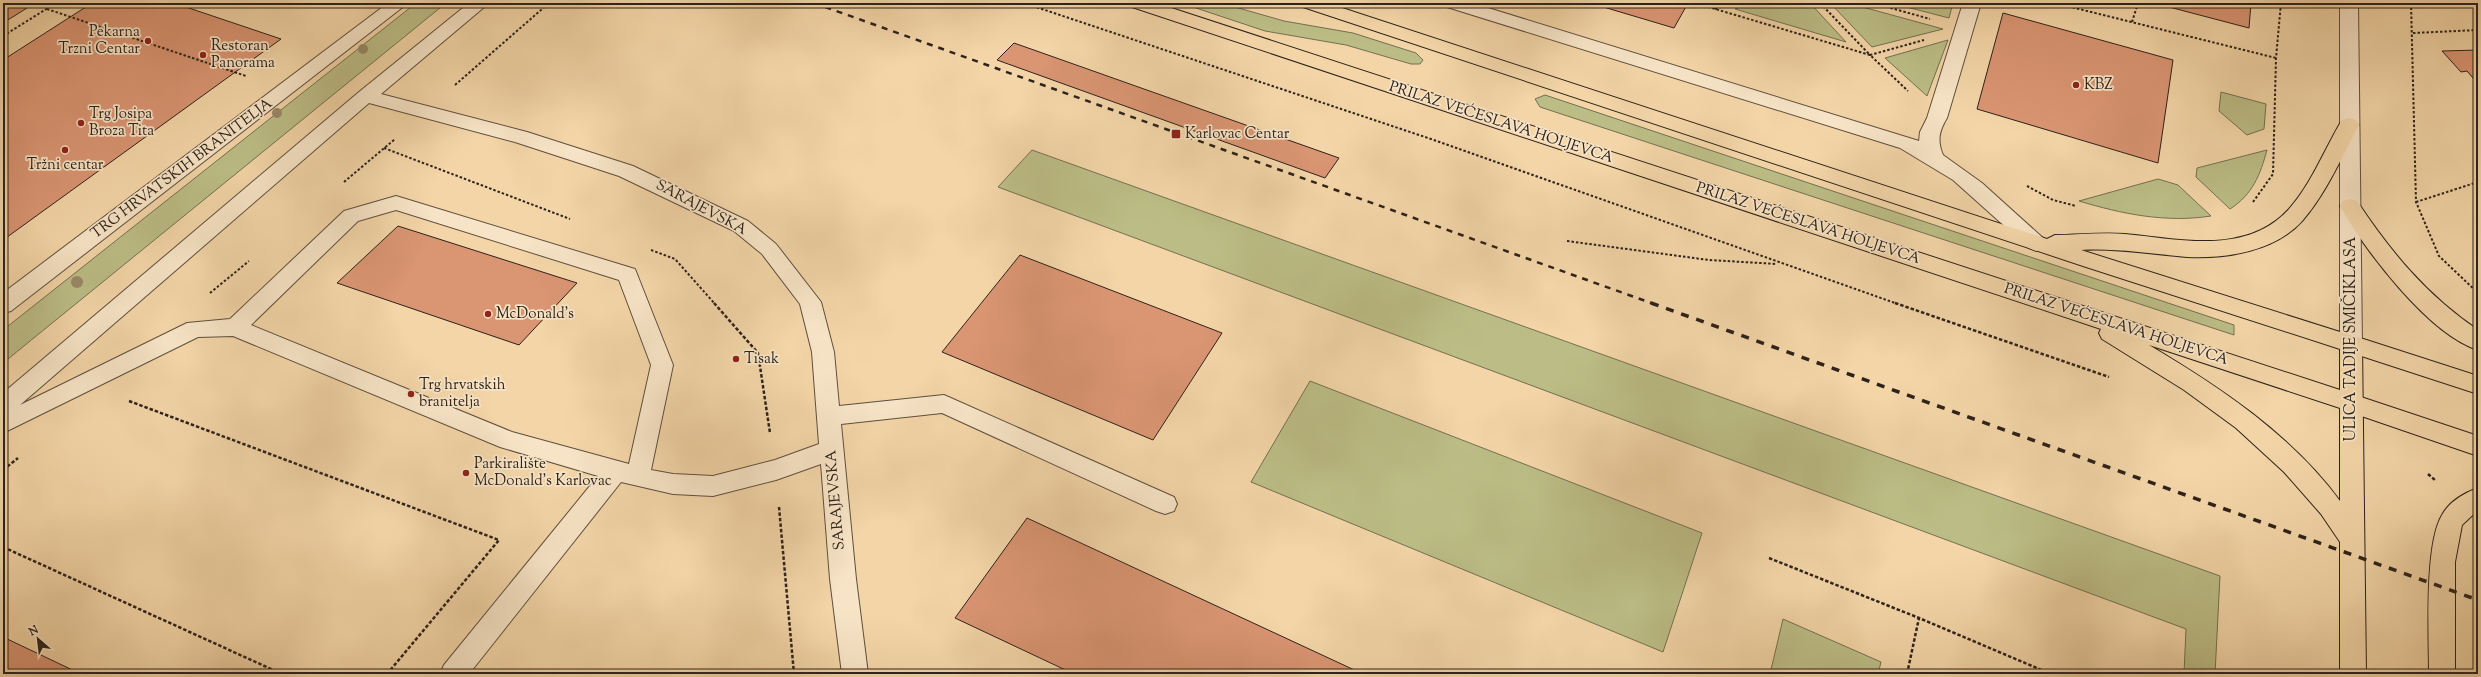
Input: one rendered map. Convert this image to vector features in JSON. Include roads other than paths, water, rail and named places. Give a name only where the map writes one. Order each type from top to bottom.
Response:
[{"type":"main road","name":"PRILAZ VEĆESLAVA HOLJEVCA","points":[[1138,3],[2352,403],[2478,446]]},
{"type":"main road","points":[[1309,3],[1689,126],[2036,243],[2478,385]]},
{"type":"main road","points":[[2036,243],[2123,242],[2201,251],[2232,247],[2263,237],[2288,221],[2307,198],[2349,125]]},
{"type":"main road","points":[[2350,206],[2370,238],[2417,295],[2440,315],[2478,341]]},
{"type":"main road","points":[[2068,310],[2162,364],[2245,422],[2278,450],[2316,488],[2352,539]]},
{"type":"main road","name":"ULICA TADIJE SMIČIKLASA","points":[[2351,344],[2353,674]]},
{"type":"main road","points":[[2442,674],[2443,562],[2451,521],[2466,505],[2478,498]]},
{"type":"street","name":"TRG HRVATSKIH BRANITELJA","points":[[3,305],[399,3]]},
{"type":"street","points":[[3,406],[366,96],[480,3]]},
{"type":"street","points":[[1453,3],[1907,143],[1934,156],[1971,182],[2036,243]]},
{"type":"street","points":[[1934,156],[1928,144],[1929,131],[1938,118],[1972,3]]},
{"type":"street","name":"ULICA TADIJE SMIČIKLASA","points":[[2349,3],[2351,344]]},
{"type":"street","name":"SARAJEVSKA","points":[[366,96],[520,137],[626,171],[684,196],[741,226],[769,249],[810,302],[823,352],[830,416],[831,450],[854,674]]},
{"type":"street","points":[[235,327],[351,216],[396,203],[628,275],[662,364],[627,474],[454,674]]},
{"type":"street","points":[[3,424],[195,329],[235,327],[508,440],[627,474],[673,484],[714,486],[776,470],[831,450]]},
{"type":"street","points":[[830,416],[944,404],[1165,504]]},
{"type":"railway","points":[[814,3],[1654,304]]},
{"type":"railway","points":[[1651,303],[2478,600]]},
{"type":"place","name":"Pekarna Trzni Centar","points":[[148,41]]},
{"type":"place","name":"Restoran Panorama","points":[[203,55]]},
{"type":"place","name":"KBZ","points":[[2076,85]]},
{"type":"place","name":"Trg Josipa Broza Tita","points":[[81,123]]},
{"type":"place","name":"Karlovac Centar","points":[[1176,134]]},
{"type":"place","name":"Tržni centar","points":[[65,150]]},
{"type":"place","name":"McDonald's","points":[[488,314]]},
{"type":"place","name":"Tisak","points":[[736,359]]},
{"type":"place","name":"Trg hrvatskih branitelja","points":[[411,394]]},
{"type":"place","name":"Parkiralište McDonald's Karlovac","points":[[466,473]]}]
